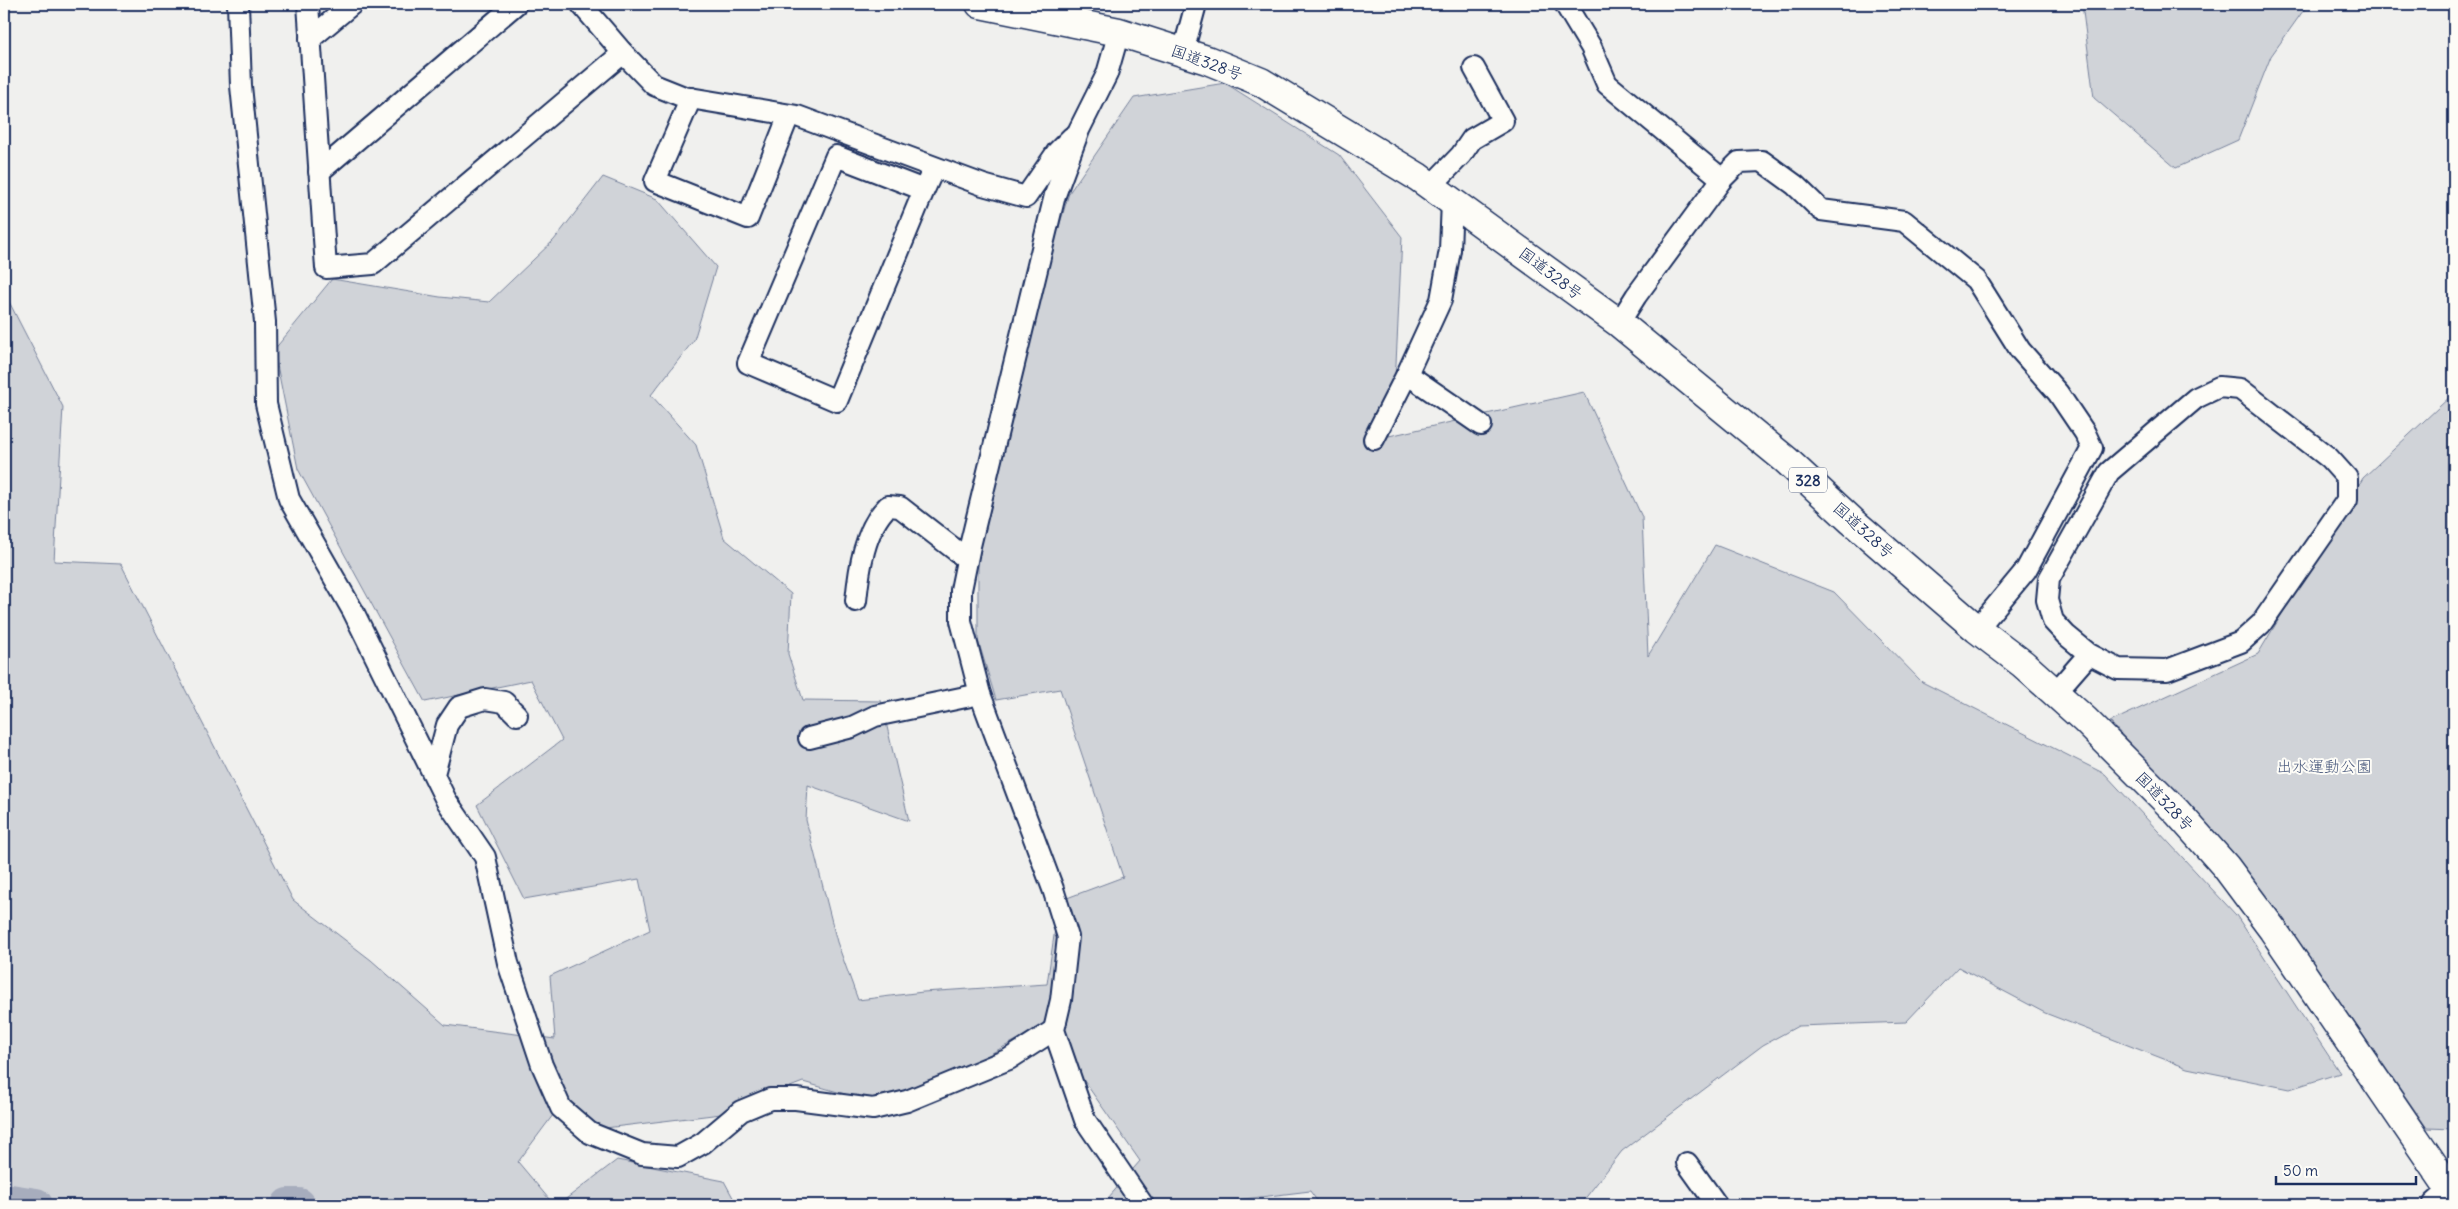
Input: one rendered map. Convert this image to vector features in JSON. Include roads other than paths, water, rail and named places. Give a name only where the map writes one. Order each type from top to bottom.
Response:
[{"type":"highway","name":"国道328号","points":[[980,4],[1037,9],[1183,52],[1261,82],[1441,194],[1619,323],[1786,460],[1977,629],[2023,664],[2177,812],[2226,867],[2279,938],[2449,1195]]},
{"type":"street","points":[[238,4],[240,86],[265,322],[266,404],[289,499],[353,610],[446,800],[485,857],[508,963],[542,1065],[561,1108],[590,1133],[642,1154],[678,1157],[703,1143],[741,1111],[770,1099],[796,1099],[873,1109],[907,1101],[1009,1059],[1054,1030]]},
{"type":"street","points":[[308,4],[326,268],[373,264],[622,53]]},
{"type":"street","points":[[310,39],[352,4]]},
{"type":"street","points":[[319,172],[516,4]]},
{"type":"street","points":[[582,4],[622,53],[654,85],[691,98],[789,115],[983,185],[1026,197],[1057,152],[1079,130]]},
{"type":"street","points":[[1183,52],[1196,4]]},
{"type":"street","points":[[1565,4],[1591,47],[1607,84],[1722,179]]},
{"type":"street","points":[[1119,32],[1107,74],[1079,130],[1055,195],[1039,254],[967,559],[961,590],[961,620],[980,694],[1053,889],[1068,937],[1061,1000],[1054,1030],[1085,1120],[1143,1205]]},
{"type":"street","points":[[1374,439],[1407,374],[1441,300],[1450,250],[1441,194],[1461,155],[1472,139],[1503,121],[1474,68]]},
{"type":"street","points":[[691,98],[655,181],[748,218],[789,115]]},
{"type":"street","points":[[924,190],[836,156],[748,363],[836,401],[934,168]]},
{"type":"street","points":[[1619,323],[1636,296],[1722,179],[1739,162],[1762,161],[1795,185],[1821,210],[1904,221],[1976,280],[2020,350],[2058,393],[2085,433],[2092,448],[2073,488],[2026,570],[1977,629]]},
{"type":"street","points":[[1407,374],[1481,425]]},
{"type":"street","points":[[2219,387],[2240,389],[2329,458],[2347,478],[2347,500],[2261,624],[2241,642],[2167,670],[2118,669],[2089,654],[2066,635],[2053,621],[2047,600],[2049,578],[2109,472],[2196,398],[2219,387]]},
{"type":"street","points":[[856,601],[860,566],[878,516],[888,506],[900,507],[967,559]]},
{"type":"street","points":[[2055,693],[2089,654]]},
{"type":"street","points":[[809,738],[852,727],[875,716],[980,694]]},
{"type":"street","points":[[434,774],[447,725],[459,707],[485,699],[504,702],[517,715]]},
{"type":"street","points":[[1688,1163],[1717,1205]]},
{"type":"waterway","points":[[4,1200],[36,1205]]},
{"type":"waterway","points":[[288,1205],[299,1205]]},
{"type":"park label","name":"出水運動公園","points":[[2324,766]]}]
